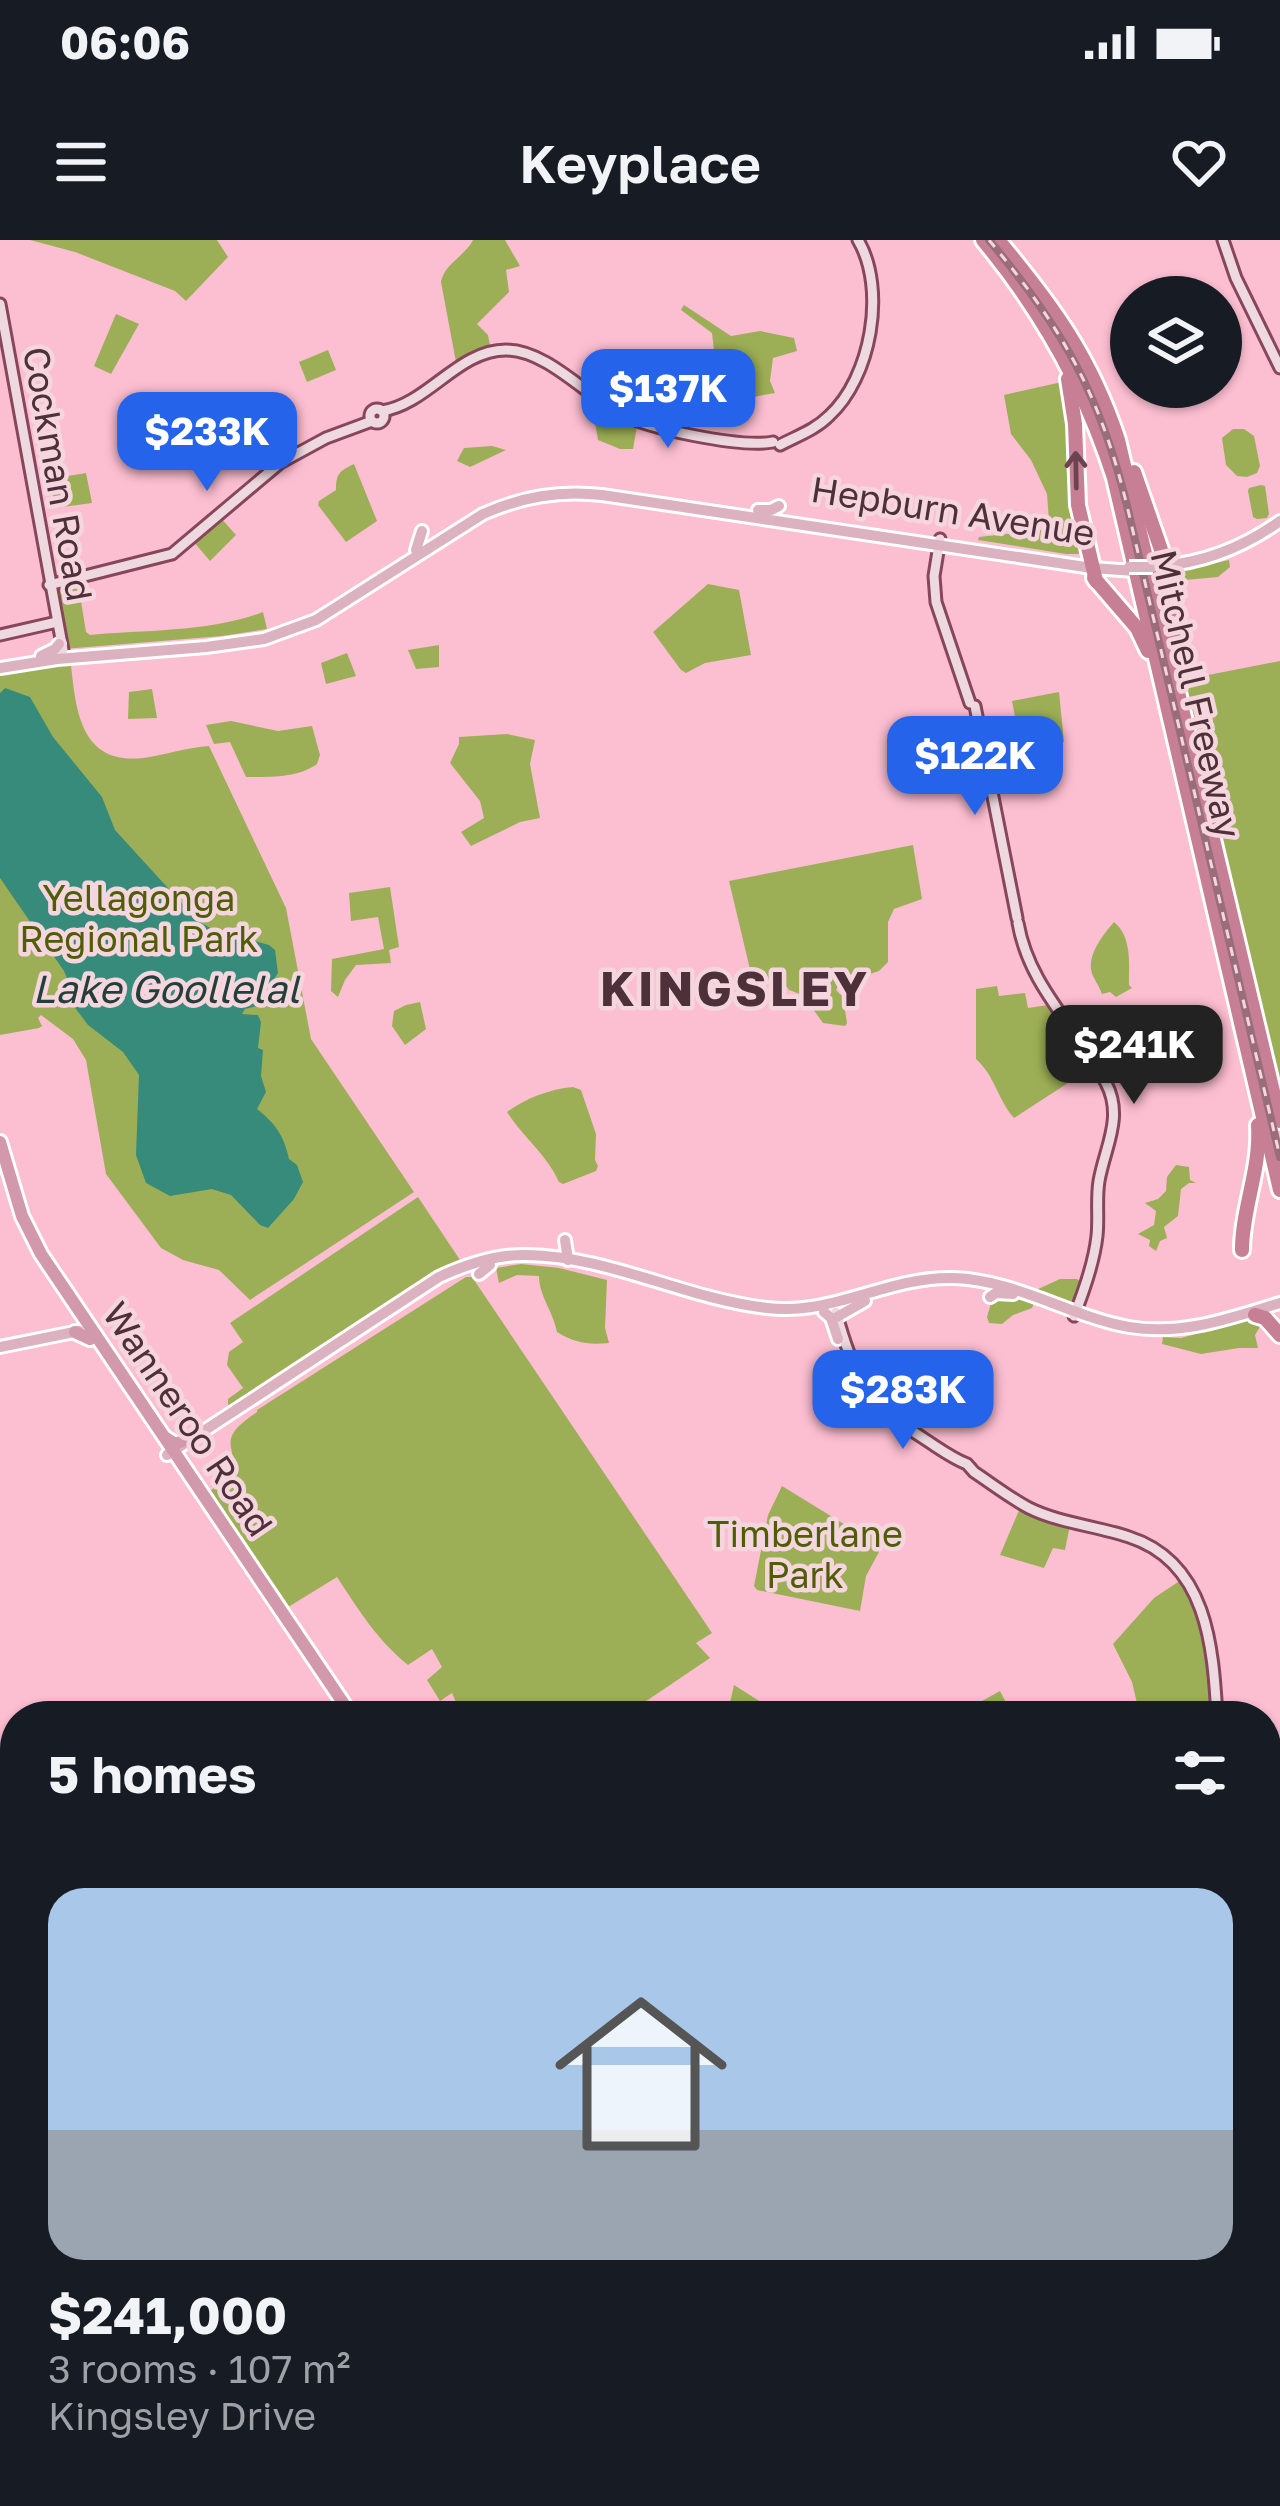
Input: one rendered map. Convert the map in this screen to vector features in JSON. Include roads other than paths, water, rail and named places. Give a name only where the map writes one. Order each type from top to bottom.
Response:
[{"type":"highway","name":"Mitchell Freeway","points":[[983,240],[1022,290],[1066,361],[1103,445],[1279,1117]]},
{"type":"highway","name":"Mitchell Freeway","points":[[998,240],[1062,320],[1107,406],[1135,510],[1280,1190]]},
{"type":"highway","points":[[1044,325],[1072,394],[1075,486],[1088,565],[1137,628],[1179,729]]},
{"type":"highway","points":[[1107,406],[1169,577],[1179,729]]},
{"type":"highway","points":[[1242,1250],[1259,1142],[1253,1075]]},
{"type":"highway","name":"Wanneroo Road","points":[[0,1142],[32,1240],[79,1329],[165,1437],[173,1456]]},
{"type":"highway","name":"Wanneroo Road","points":[[0,1168],[20,1228],[79,1329],[173,1456],[338,1701]]},
{"type":"highway","points":[[165,1437],[175,1444],[190,1442]]},
{"type":"highway","points":[[173,1456],[190,1442]]},
{"type":"main road","points":[[49,584],[172,554],[280,464],[371,419],[380,423],[383,413],[418,398],[480,357],[513,352],[538,361],[633,422],[733,445],[776,443],[814,428],[843,401],[865,350],[874,295],[870,267],[857,240]]},
{"type":"main road","points":[[1224,240],[1280,365]]},
{"type":"main road","name":"Cockman Road","points":[[0,304],[49,584]]},
{"type":"main road","name":"Cockman Road","points":[[0,319],[60,639]]},
{"type":"main road","name":"Hepburn Avenue","points":[[0,666],[60,639],[242,638],[279,630],[349,594],[481,509],[542,490],[596,489],[749,510],[939,546],[1129,569],[1227,557],[1280,524]]},
{"type":"main road","name":"Hepburn Avenue","points":[[60,639],[206,647],[289,632],[355,602],[369,586],[494,509],[530,497],[582,500],[608,496],[939,546],[1009,550],[1088,565]]},
{"type":"main road","points":[[749,510],[779,506]]},
{"type":"main road","points":[[416,550],[422,531]]},
{"type":"main road","points":[[939,546],[934,582],[939,617],[981,737],[1026,954],[1038,981],[1102,1076],[1113,1103],[1113,1130],[1098,1187],[1095,1249],[1076,1309]]},
{"type":"main road","points":[[1009,550],[1024,557]]},
{"type":"main road","points":[[0,634],[60,639]]},
{"type":"main road","name":"Hepburn Avenue","points":[[0,666],[55,650],[60,639]]},
{"type":"main road","points":[[186,656],[206,647]]},
{"type":"main road","points":[[190,1442],[439,1277],[496,1257],[565,1250],[701,1294],[729,1294],[778,1309],[832,1310],[941,1278],[1017,1289],[1123,1331],[1171,1335],[1272,1315]]},
{"type":"main road","points":[[190,1442],[428,1290],[490,1264],[553,1263],[765,1315],[798,1316],[906,1286],[951,1284],[986,1295],[1013,1294],[1076,1309]]},
{"type":"main road","points":[[478,1274],[490,1264]]},
{"type":"main road","points":[[364,1325],[375,1309]]},
{"type":"main road","points":[[832,1310],[849,1369],[871,1402],[905,1432],[1036,1513],[1148,1547],[1180,1574],[1212,1643],[1216,1701]]},
{"type":"main road","points":[[832,1310],[852,1364],[873,1397],[965,1468]]},
{"type":"main road","points":[[0,1345],[79,1329]]},
{"type":"water","name":"Lake Goollelal","points":[[5,688],[30,697],[53,737],[102,797],[115,830],[198,921],[275,950],[278,973],[257,1006],[242,1014],[258,1015],[261,1022],[258,1048],[263,1050],[261,1076],[266,1092],[257,1109],[278,1131],[303,1182],[268,1228],[231,1195],[212,1189],[170,1196],[146,1183],[136,1155],[139,1075],[123,1052],[88,1025],[73,1005],[64,971],[0,878],[0,693]]},
{"type":"railway","points":[[989,240],[1059,335],[1092,398],[1117,469],[1280,1157]]},
{"type":"district","name":"KINGSLEY","points":[[735,989]]},
{"type":"park label","name":"Yellagonga Regional Park","points":[[139,918]]},
{"type":"park label","name":"Timberlane Park","points":[[805,1554]]}]
